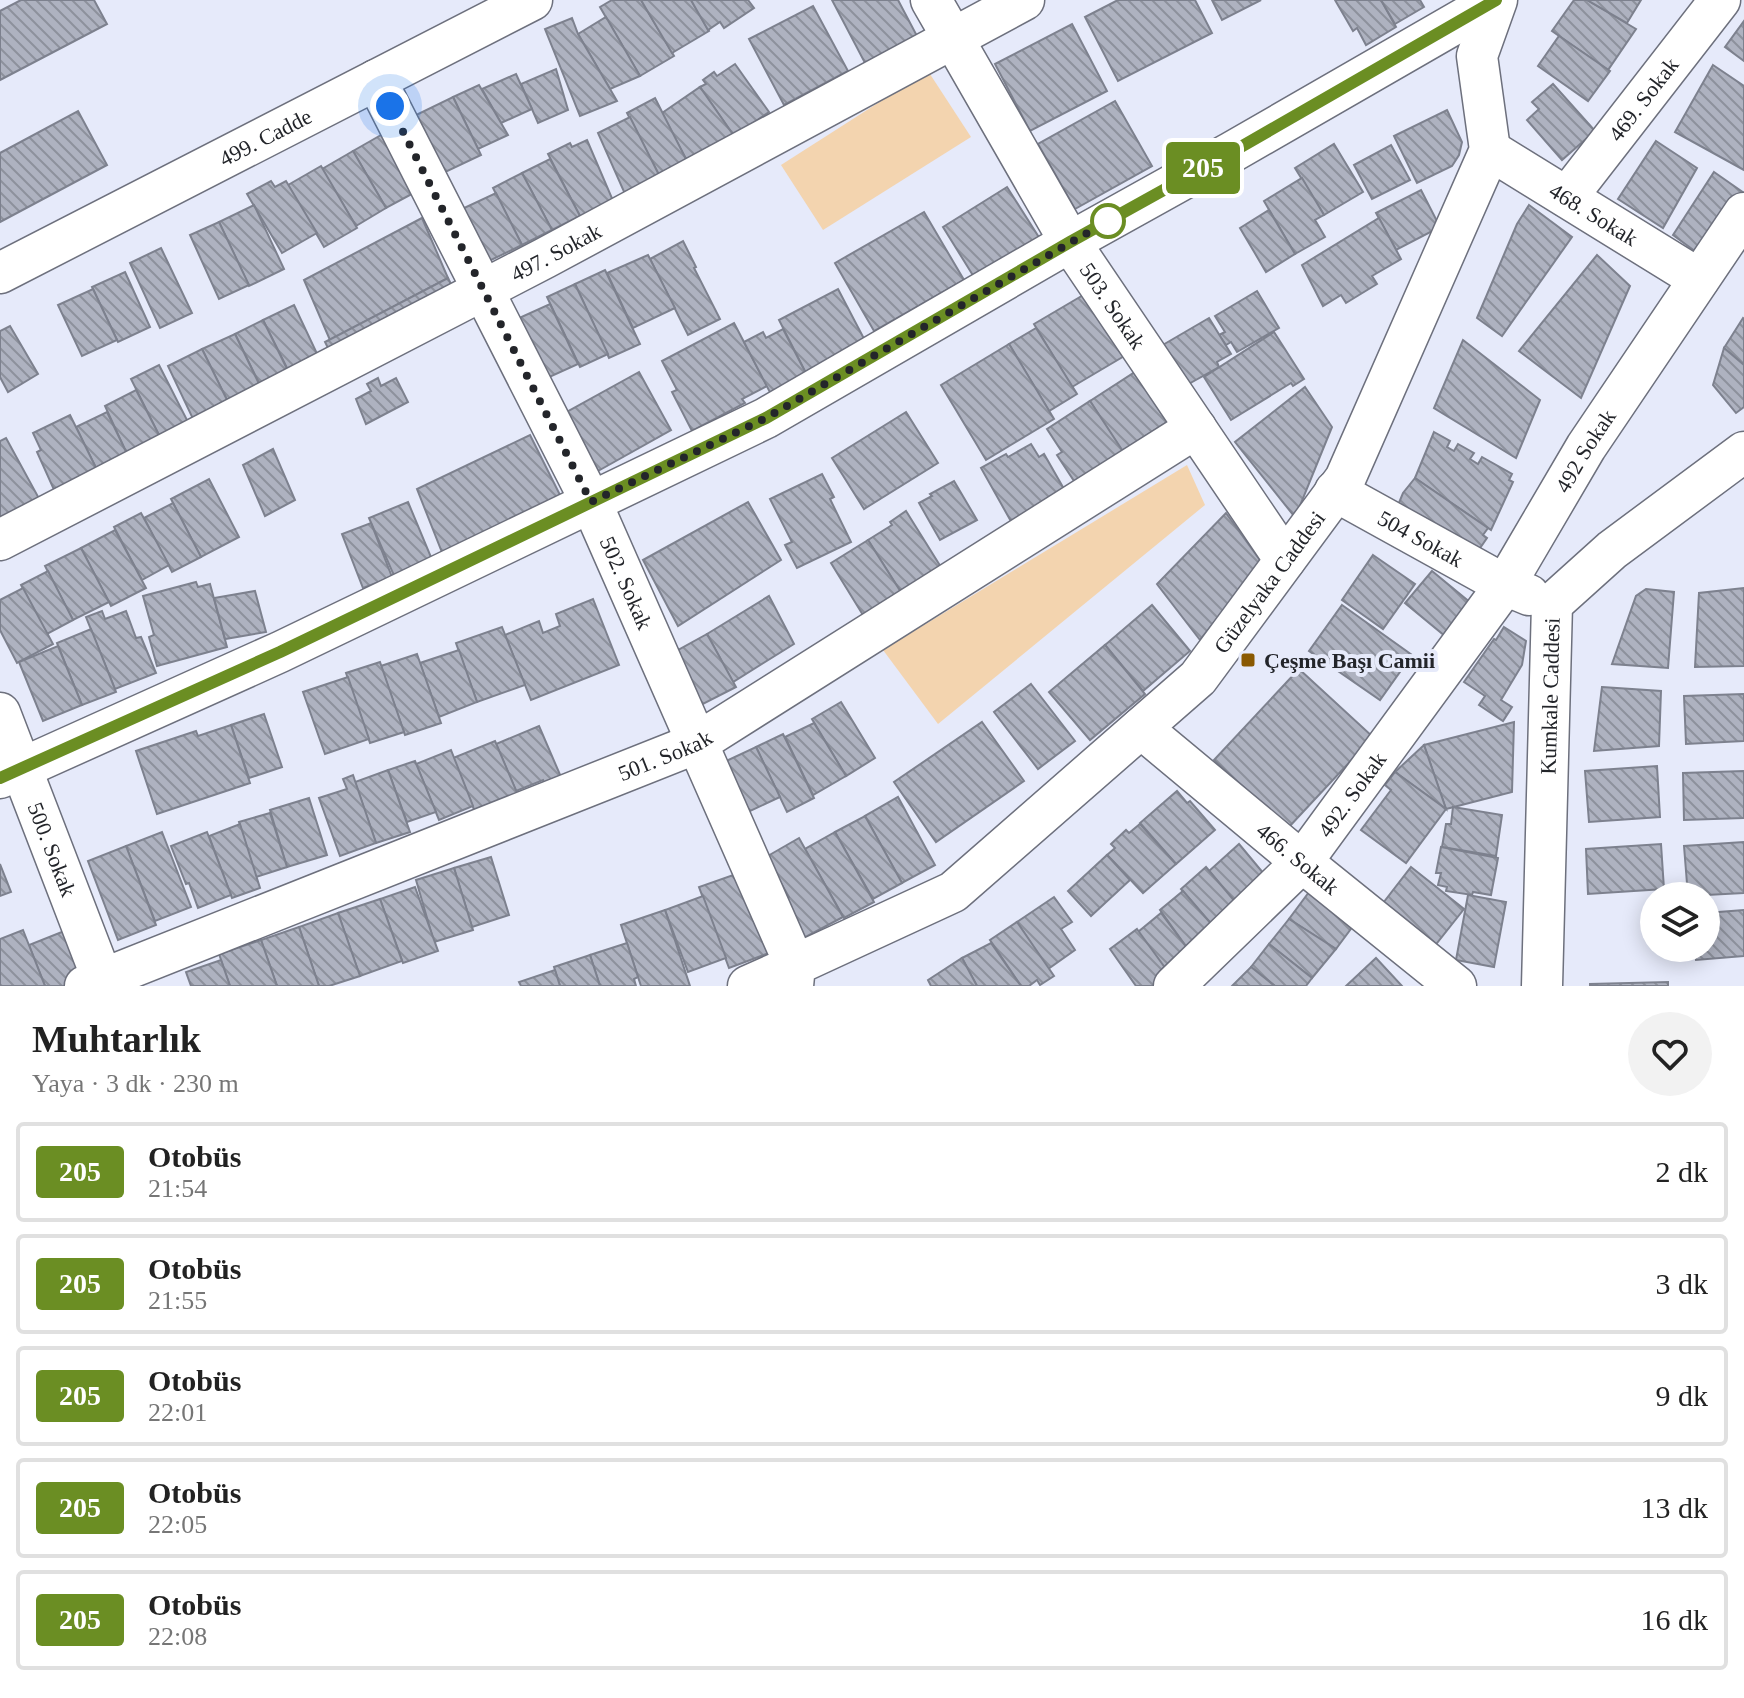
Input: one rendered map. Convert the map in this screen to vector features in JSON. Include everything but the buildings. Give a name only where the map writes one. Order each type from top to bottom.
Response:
[{"type":"street","name":"499. Cadde","points":[[0,273],[532,0]]},
{"type":"street","name":"503. Sokak","points":[[931,0],[1070,242],[1285,560]]},
{"type":"street","name":"497. Sokak","points":[[0,540],[482,290],[1024,0]]},
{"type":"street","points":[[1490,150],[1477,56],[1497,0]]},
{"type":"street","points":[[11,773],[280,652],[766,418],[1497,0]]},
{"type":"street","name":"469. Sokak","points":[[1567,197],[1720,0]]},
{"type":"street","name":"502. Sokak","points":[[376,80],[591,502],[794,975]]},
{"type":"street","name":"468. Sokak","points":[[1490,150],[1699,279]]},
{"type":"street","name":"Güzelyaka Caddesi","points":[[748,986],[794,975],[953,892],[1198,678],[1345,479],[1490,150]]},
{"type":"street","name":"492 Sokak","points":[[1505,585],[1586,447],[1744,213]]},
{"type":"street","name":"501. Sokak","points":[[97,984],[697,743],[1196,428]]},
{"type":"street","name":"Kumkale Caddesi","points":[[1542,986],[1552,604],[1612,550],[1744,452]]},
{"type":"street","name":"504 Sokak","points":[[1335,491],[1505,585]]},
{"type":"street","points":[[1505,585],[1552,604]]},
{"type":"street","name":"492. Sokak","points":[[1174,986],[1302,862],[1505,585]]},
{"type":"street","name":"500. Sokak","points":[[0,713],[11,773],[97,984]]},
{"type":"street","name":"466. Sokak","points":[[1141,728],[1455,986]]},
{"type":"shaded area","points":[[928,71],[971,137],[823,230],[781,165]]},
{"type":"shaded area","points":[[1187,465],[1205,505],[938,724],[883,650]]},
{"type":"bus line","name":"205","points":[[0,778],[280,652],[766,418],[1496,0]]},
{"type":"place","name":"Çeşme Başı Camii","points":[[1248,660]]},
{"type":"route","points":[[390,106],[591,502],[766,418],[1108,221]]}]
